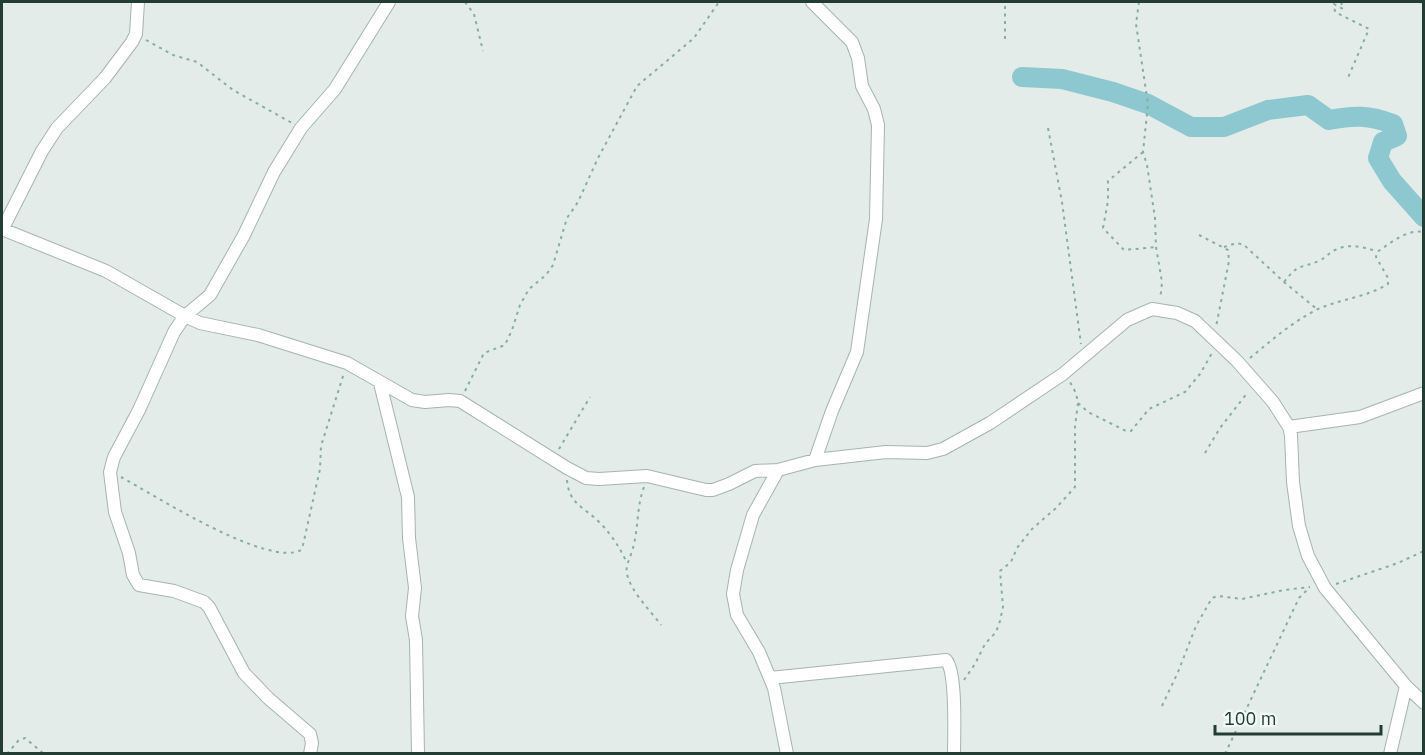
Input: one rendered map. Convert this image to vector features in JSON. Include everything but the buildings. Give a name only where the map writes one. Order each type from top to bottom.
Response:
[{"type":"street","points":[[138,2],[136,34],[105,78],[57,128],[42,151],[2,229],[106,271],[200,323],[258,335],[347,363],[412,400],[460,401],[553,460],[586,478],[648,476],[713,490],[755,471],[778,470],[815,460],[886,452],[927,453],[943,448],[990,423],[1059,377],[1127,320],[1158,308],[1177,312],[1195,321],[1242,366],[1273,402],[1289,427],[1299,526],[1319,585],[1406,686],[1424,703]]},
{"type":"street","points":[[310,753],[312,743],[310,734],[268,698],[244,673],[209,607],[197,599],[166,589],[139,585],[135,581],[129,553],[115,512],[110,472],[119,446],[139,410],[174,332],[185,316],[210,295],[274,172],[301,128],[335,89],[389,2]]},
{"type":"street","points":[[812,2],[852,42],[858,58],[862,86],[874,109],[878,125],[876,219],[857,352],[832,411],[815,460]]},
{"type":"street","points":[[381,383],[408,497],[409,538],[415,588],[412,616],[416,640],[418,753]]},
{"type":"street","points":[[1289,427],[1360,417],[1424,393]]},
{"type":"street","points":[[778,470],[753,514],[737,570],[733,594],[737,615],[759,652],[778,700],[788,753]]},
{"type":"street","points":[[770,678],[946,660],[949,665],[954,702],[954,753]]},
{"type":"street","points":[[1390,753],[1406,686]]},
{"type":"path","points":[[465,2],[474,14],[483,51]]},
{"type":"path","points":[[460,401],[484,353],[505,345],[520,305],[529,289],[546,275],[553,265],[567,218],[578,202],[597,158],[637,86],[694,38],[719,2]]},
{"type":"path","points":[[1005,2],[1005,39]]},
{"type":"path","points":[[1139,2],[1137,24],[1148,104],[1143,152],[1155,218],[1156,247],[1162,282],[1161,293],[1152,309]]},
{"type":"path","points":[[1341,2],[1343,9],[1334,4],[1335,12],[1369,29],[1347,80]]},
{"type":"path","points":[[136,34],[173,55],[197,62],[233,90],[301,128]]},
{"type":"path","points":[[1048,128],[1062,202],[1083,359]]},
{"type":"path","points":[[1143,152],[1108,182],[1108,201],[1103,228],[1124,250],[1156,247]]},
{"type":"path","points":[[1284,282],[1297,267],[1319,260],[1346,246],[1377,252],[1405,234],[1415,230],[1424,232]]},
{"type":"path","points":[[1078,403],[1088,412],[1126,431],[1131,431],[1149,409],[1185,392],[1200,374],[1216,340],[1229,261],[1228,250],[1199,235]]},
{"type":"path","points":[[1224,247],[1237,243],[1244,245],[1318,310]]},
{"type":"path","points":[[1242,366],[1284,329],[1338,301],[1377,290],[1388,284],[1388,278],[1376,257],[1377,252]]},
{"type":"path","points":[[110,472],[201,523],[243,542],[270,549],[297,552],[302,550],[320,469],[321,446],[347,363]]},
{"type":"path","points":[[962,684],[985,644],[996,632],[1000,621],[1003,607],[1000,571],[1011,562],[1017,548],[1032,529],[1056,508],[1075,487],[1077,481],[1075,426],[1078,403],[1072,384],[1069,380],[1059,377]]},
{"type":"path","points":[[1205,453],[1220,428],[1256,383]]},
{"type":"path","points":[[553,460],[590,397]]},
{"type":"path","points":[[567,468],[568,489],[572,498],[600,522],[628,563]]},
{"type":"path","points":[[648,476],[638,501],[635,541],[627,574],[633,586],[662,625]]},
{"type":"path","points":[[1162,706],[1196,626],[1212,598],[1218,596],[1242,598],[1319,585],[1398,563],[1424,551]]},
{"type":"path","points":[[1225,753],[1299,598],[1319,585]]},
{"type":"path","points":[[7,753],[18,741],[25,738],[44,753]]},
{"type":"waterway","points":[[1022,77],[1062,79],[1113,92],[1148,104],[1191,127],[1224,127],[1268,110],[1308,105],[1329,120],[1361,117],[1393,124],[1397,136],[1383,142],[1378,158],[1392,181],[1424,217]]}]
